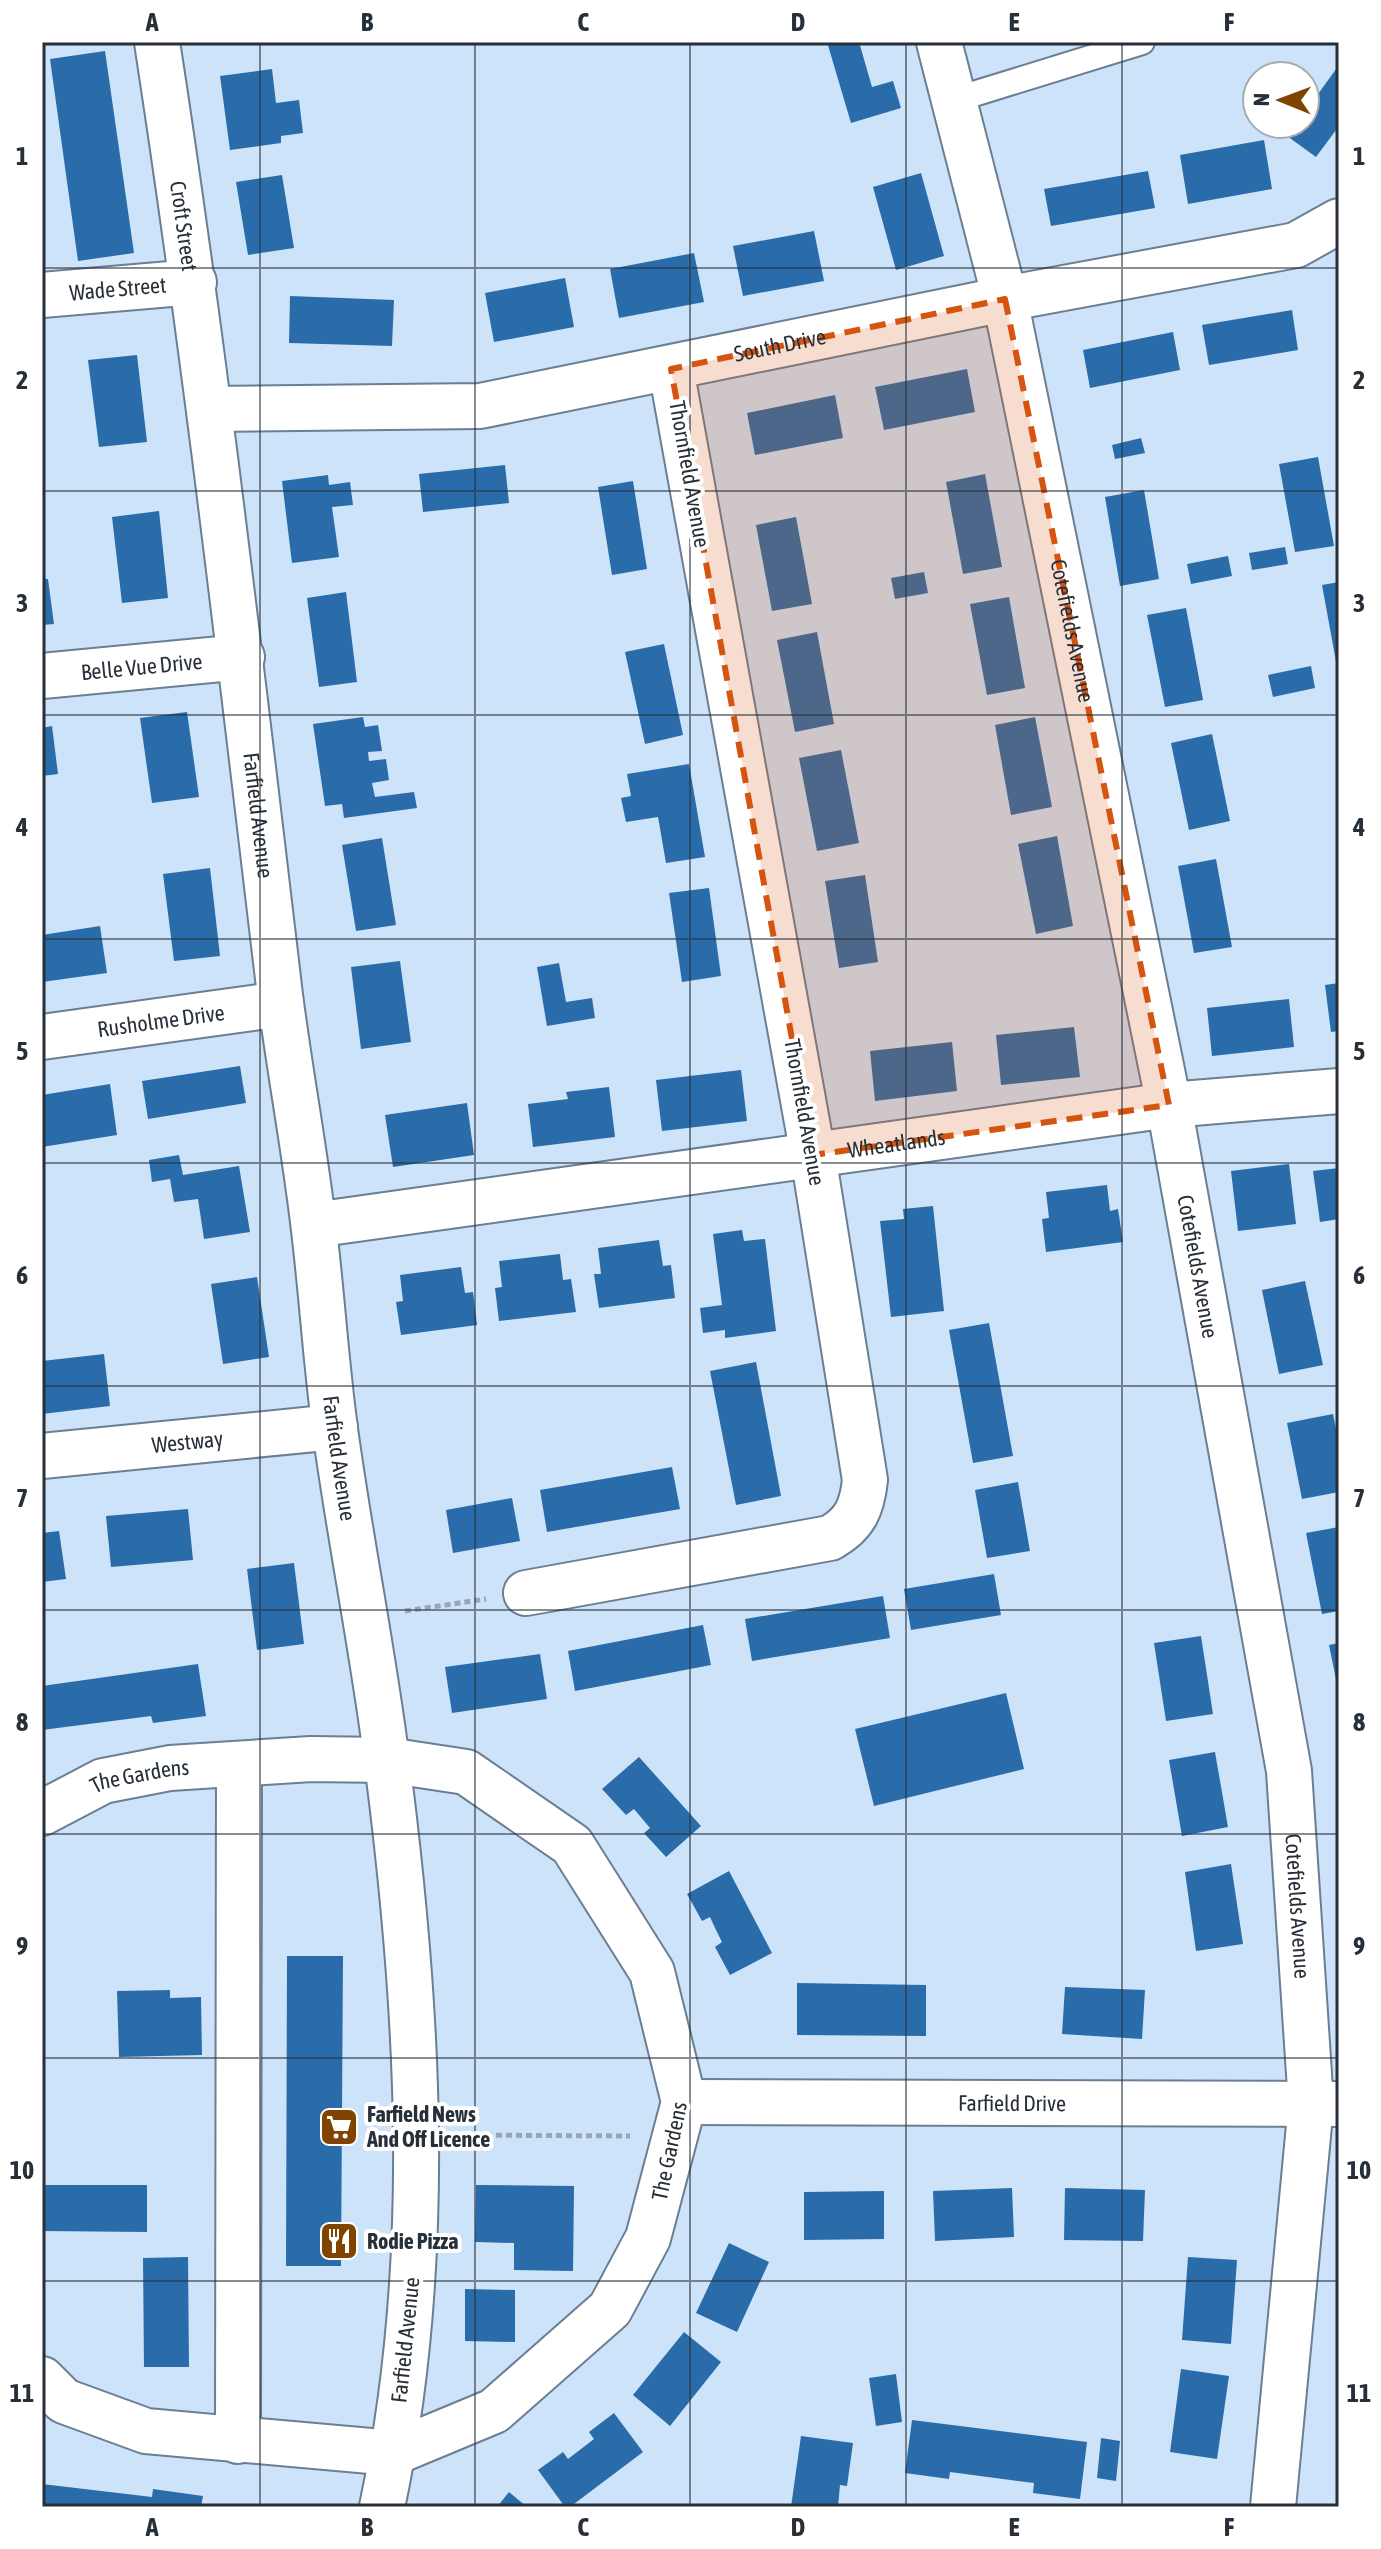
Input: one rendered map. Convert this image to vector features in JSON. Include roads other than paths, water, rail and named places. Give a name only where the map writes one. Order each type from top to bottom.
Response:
[{"type":"street","name":"Croft Street","points":[[157,42],[210,409]]},
{"type":"street","name":"Cotefields Avenue","points":[[939,42],[1005,299],[1169,1105],[1289,1771],[1325,2104],[1273,2507]]},
{"type":"street","name":"South Drive","points":[[210,409],[480,406],[1005,299],[1296,245],[1339,221]]},
{"type":"street","name":"Wade Street","points":[[42,295],[194,282]]},
{"type":"street","name":"Thornfield Avenue","points":[[526,1593],[830,1538],[849,1527],[862,1503],[865,1480],[813,1155],[671,369]]},
{"type":"street","name":"Farfield Avenue","points":[[210,409],[281,1004],[314,1225],[335,1427],[387,1760],[407,1950],[417,2134],[412,2263],[393,2453],[382,2507]]},
{"type":"street","name":"Belle Vue Drive","points":[[42,676],[242,657]]},
{"type":"street","name":"Rusholme Drive","points":[[42,1037],[281,1004]]},
{"type":"street","name":"Wheatlands","points":[[314,1225],[1169,1105],[1339,1091]]},
{"type":"street","name":"Westway","points":[[42,1456],[335,1427]]},
{"type":"street","name":"The Gardens","points":[[42,1813],[103,1781],[170,1768],[311,1759],[387,1760],[466,1772],[572,1845],[652,1972],[680,2119],[648,2238],[610,2309],[494,2411],[393,2453],[146,2431],[64,2401],[42,2379]]},
{"type":"street","points":[[238,2441],[239,1765]]},
{"type":"street","name":"Farfield Drive","points":[[680,2119],[1325,2104]]},
{"type":"lane","points":[[954,100],[1142,42]]},
{"type":"place","name":"Farfield News And Off Licence","points":[[339,2127]]},
{"type":"place","name":"Rodie Pizza","points":[[339,2241]]}]
